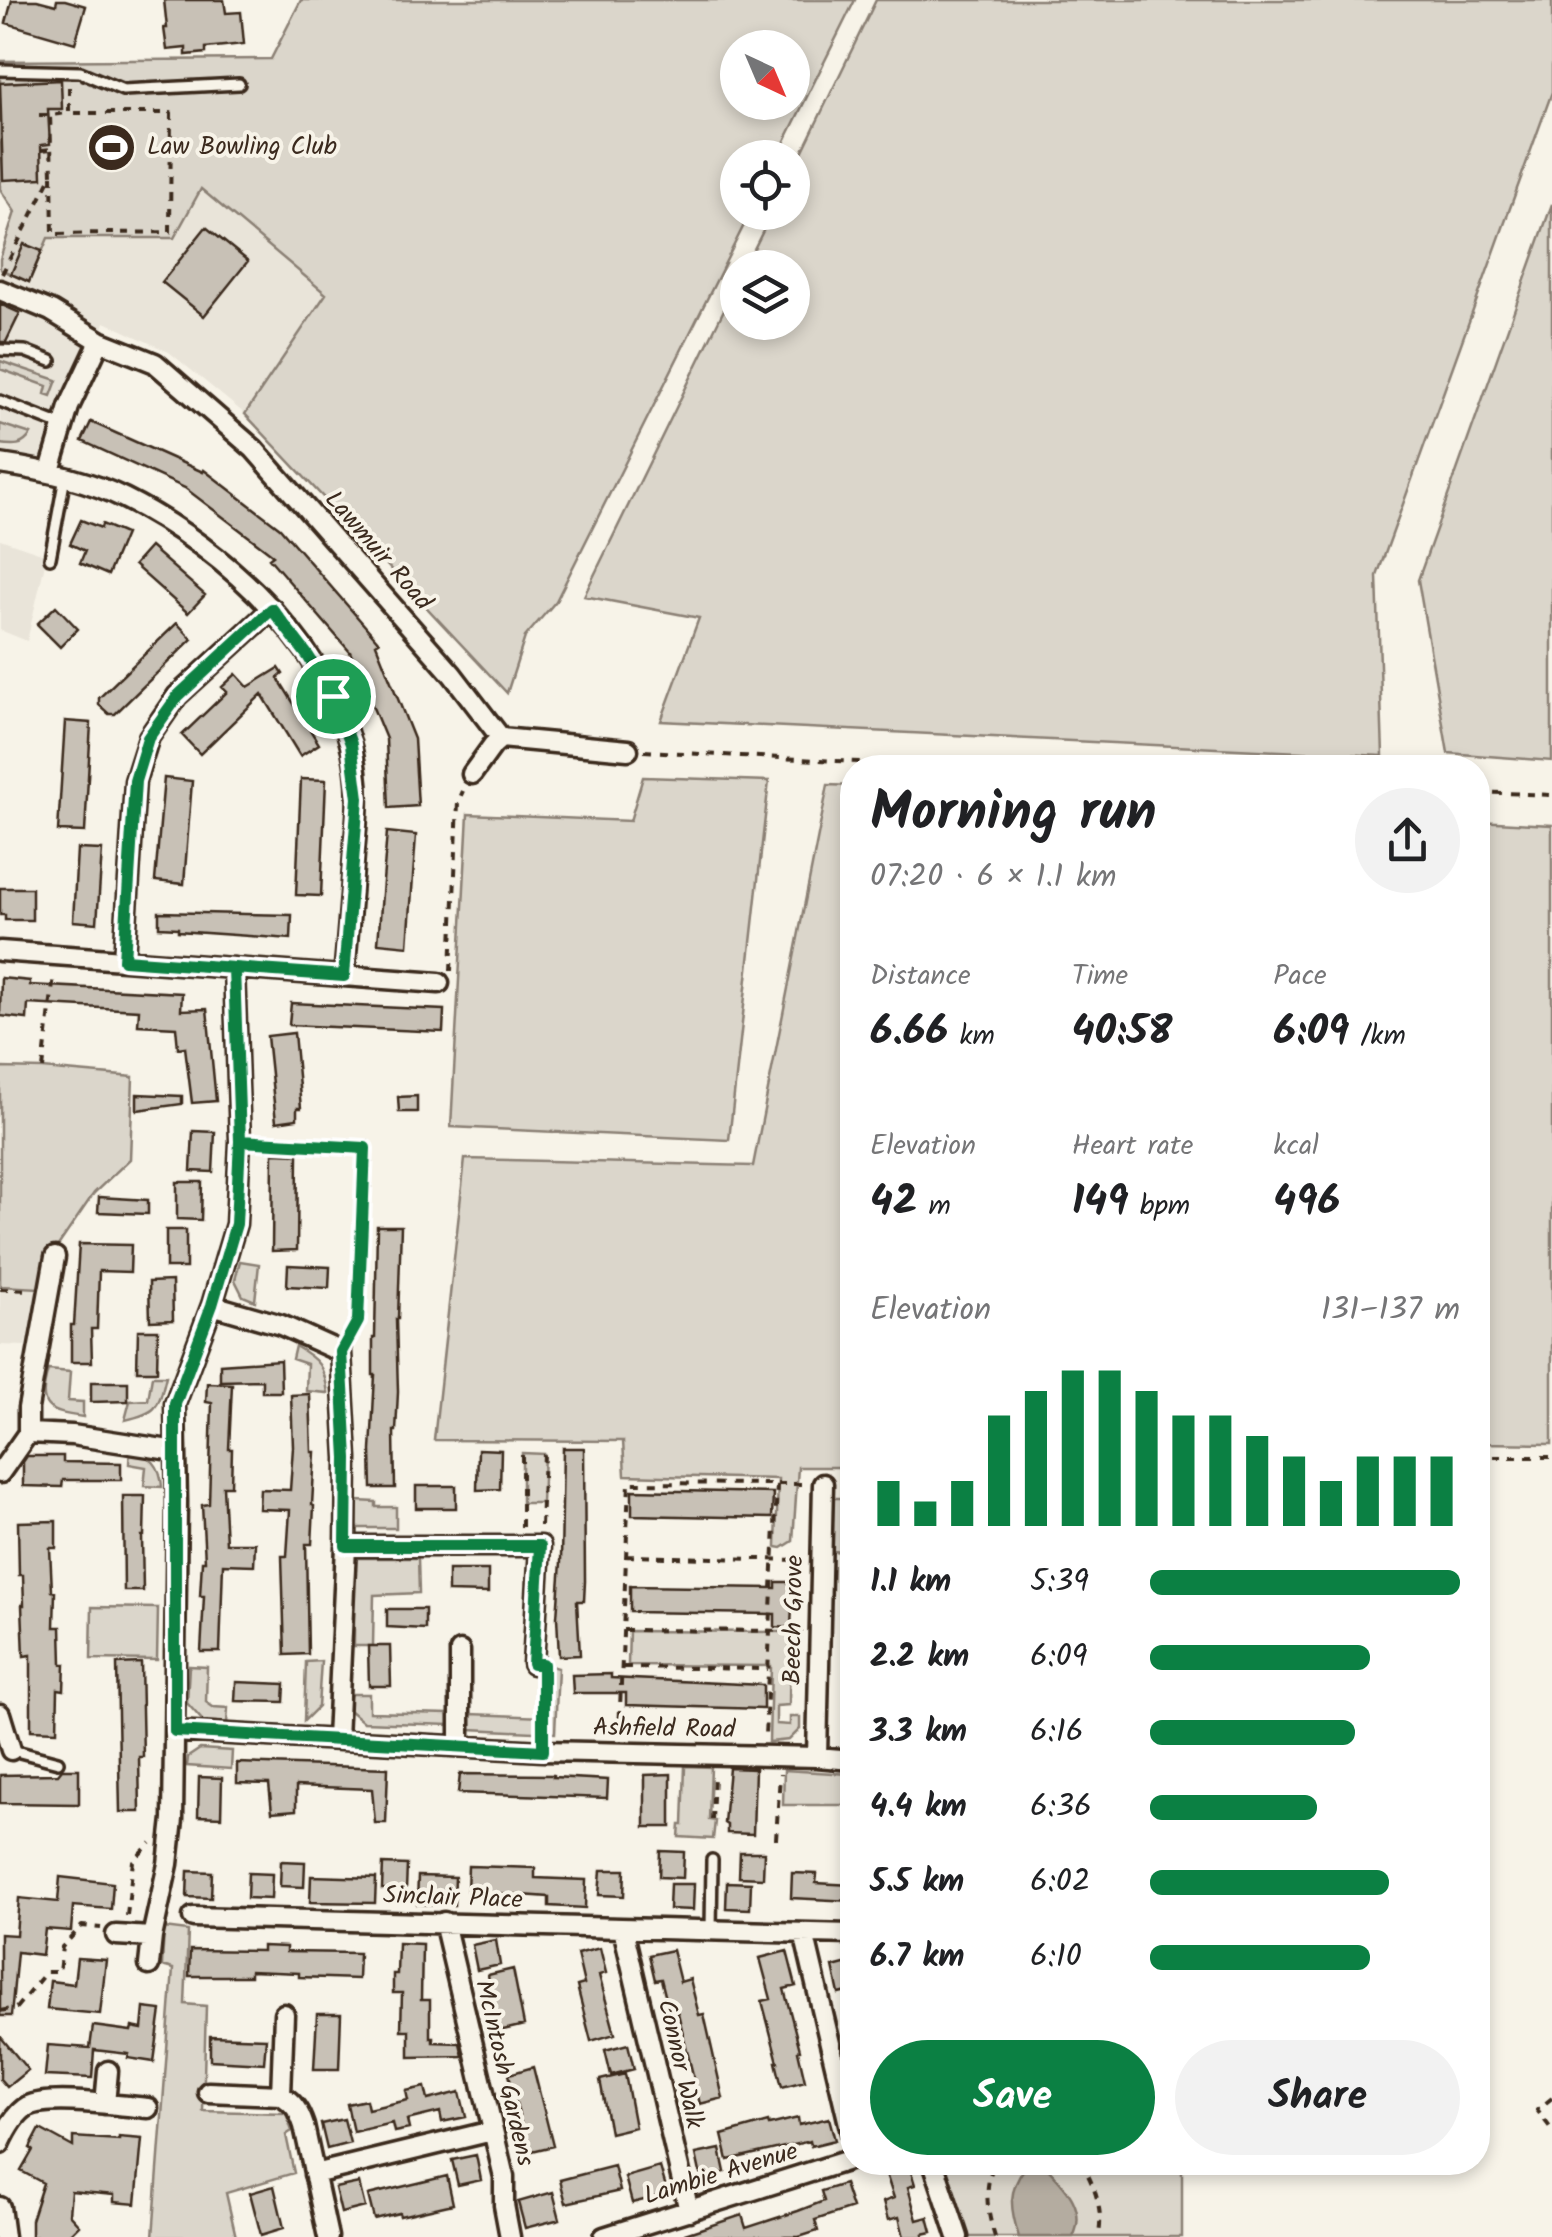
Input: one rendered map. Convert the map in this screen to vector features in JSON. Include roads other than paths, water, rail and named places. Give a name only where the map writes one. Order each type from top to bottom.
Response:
[{"type":"street","name":"Lawmuir Road","points":[[0,290],[51,311],[100,340],[155,364],[254,449],[452,674],[502,738]]},
{"type":"street","points":[[58,474],[64,426],[100,340]]},
{"type":"street","points":[[0,464],[58,474],[123,497],[203,546],[272,609],[322,675],[351,744],[358,798],[344,976]]},
{"type":"street","points":[[124,960],[135,781],[148,738],[178,696],[272,609]]},
{"type":"street","points":[[472,774],[492,745],[502,738],[628,750]]},
{"type":"street","points":[[0,951],[440,984]]},
{"type":"street","points":[[150,1966],[172,1820],[175,1404],[212,1305],[236,1224],[240,1141],[234,968]]},
{"type":"street","points":[[0,1473],[28,1433],[28,1408],[56,1256]]},
{"type":"street","points":[[212,1305],[281,1325],[341,1352],[347,1458],[337,1740]]},
{"type":"street","points":[[28,1433],[72,1435],[176,1451]]},
{"type":"street","name":"Beech Grove","points":[[817,1757],[823,1484]]},
{"type":"street","points":[[346,1546],[531,1546],[533,1664]]},
{"type":"street","points":[[460,1652],[460,1746]]},
{"type":"street","points":[[0,1714],[11,1750]]},
{"type":"street","name":"Ashfield Road","points":[[175,1731],[543,1751],[840,1759]]},
{"type":"street","name":"Sinclair Place","points":[[193,1916],[840,1934]]},
{"type":"street","name":"McIntosh Gardens","points":[[444,1922],[504,2176],[510,2237]]},
{"type":"street","name":"Connor Walk","points":[[623,1929],[689,2211]]},
{"type":"street","points":[[115,1932],[152,1937]]},
{"type":"street","points":[[804,1933],[840,2086]]},
{"type":"street","points":[[282,2095],[284,2014]]},
{"type":"street","points":[[105,2104],[108,2071]]},
{"type":"street","points":[[208,2092],[282,2095],[292,2102],[299,2111],[326,2237]]},
{"type":"street","points":[[0,2144],[18,2115],[29,2106],[49,2102],[148,2108]]},
{"type":"street","points":[[314,2174],[492,2131]]},
{"type":"street","name":"Lambie Avenue","points":[[604,2237],[840,2163]]},
{"type":"street","points":[[937,2175],[958,2237]]},
{"type":"street","points":[[0,2207],[4,2237]]},
{"type":"lane","points":[[0,70],[80,72],[123,90],[239,84]]},
{"type":"lane","points":[[0,350],[25,351],[50,360]]},
{"type":"lane","points":[[0,402],[64,426]]},
{"type":"lane","points":[[50,558],[58,474]]},
{"type":"lane","points":[[240,1141],[365,1148],[362,1220]]},
{"type":"lane","points":[[11,1750],[58,1762]]},
{"type":"lane","points":[[711,1930],[712,1860]]},
{"type":"place","name":"Law Bowling Club","points":[[112,147]]}]
